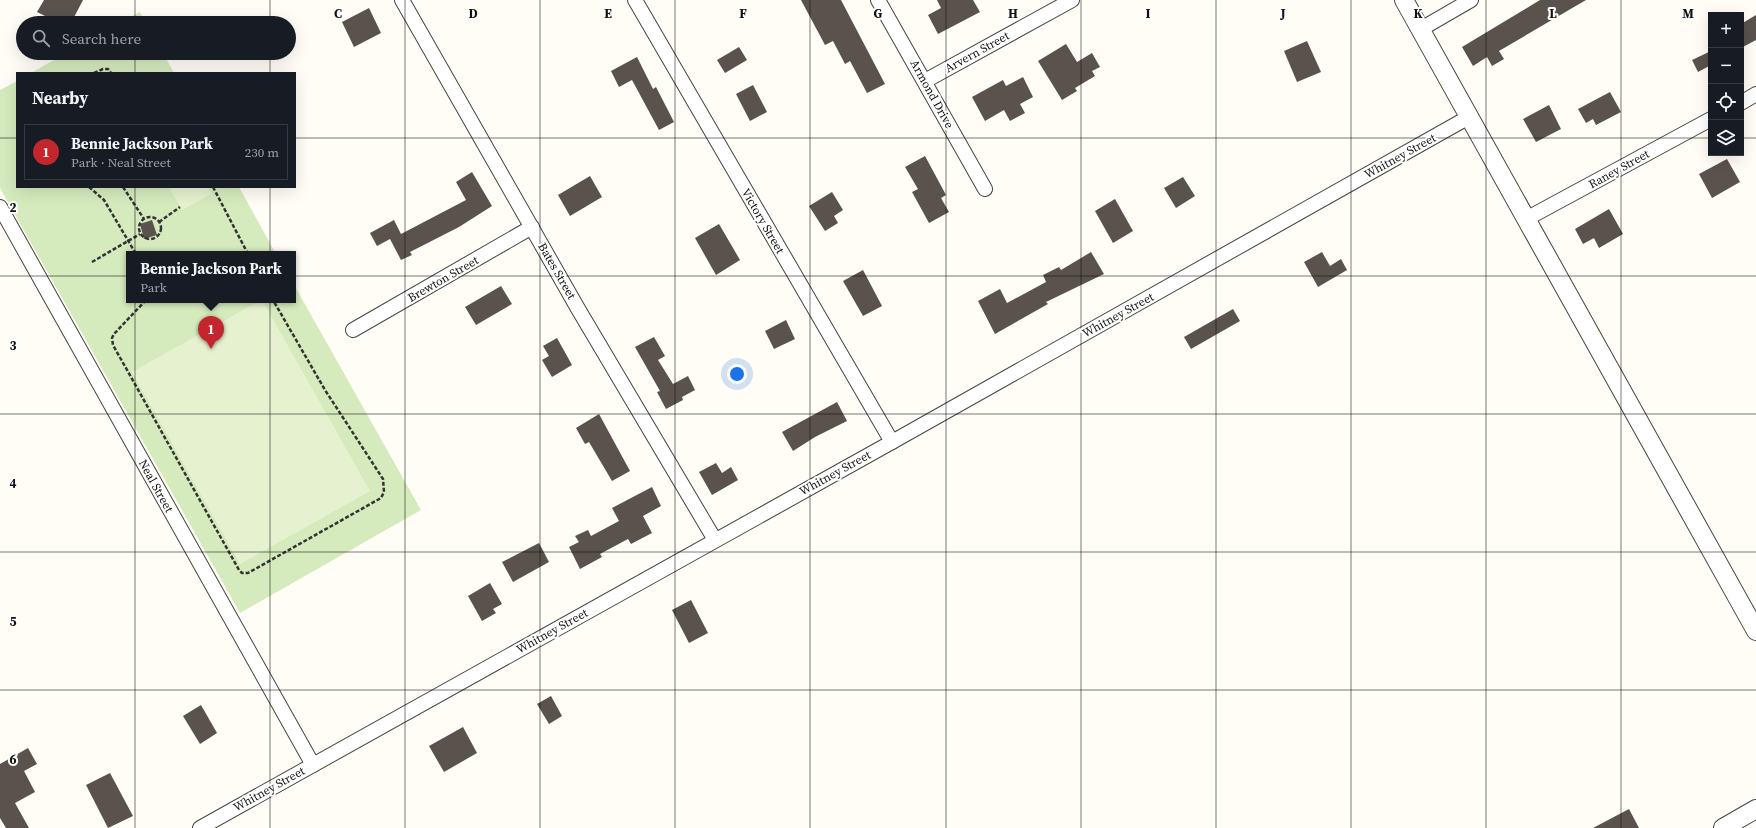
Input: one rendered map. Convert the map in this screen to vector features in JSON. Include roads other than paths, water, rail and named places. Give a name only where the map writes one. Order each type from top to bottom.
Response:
[{"type":"street","name":"Bates Street","points":[[402,0],[581,313],[715,540]]},
{"type":"street","name":"Victory Street","points":[[635,0],[892,442]]},
{"type":"street","name":"Armond Drive","points":[[878,0],[985,189]]},
{"type":"street","name":"Arvern Street","points":[[925,81],[1072,0]]},
{"type":"street","points":[[1404,0],[1756,631]]},
{"type":"street","points":[[1421,29],[1471,0]]},
{"type":"street","points":[[1744,101],[1756,94]]},
{"type":"street","name":"Whitney Street","points":[[200,828],[892,442],[1469,117]]},
{"type":"street","name":"Raney Street","points":[[1526,219],[1709,120]]},
{"type":"street","name":"Neal Street","points":[[0,207],[312,766]]},
{"type":"street","name":"Brewton Street","points":[[353,330],[532,227]]},
{"type":"street","points":[[1723,828],[1756,809]]},
{"type":"place","name":"Bennie Jackson Park","points":[[211,349]]}]
